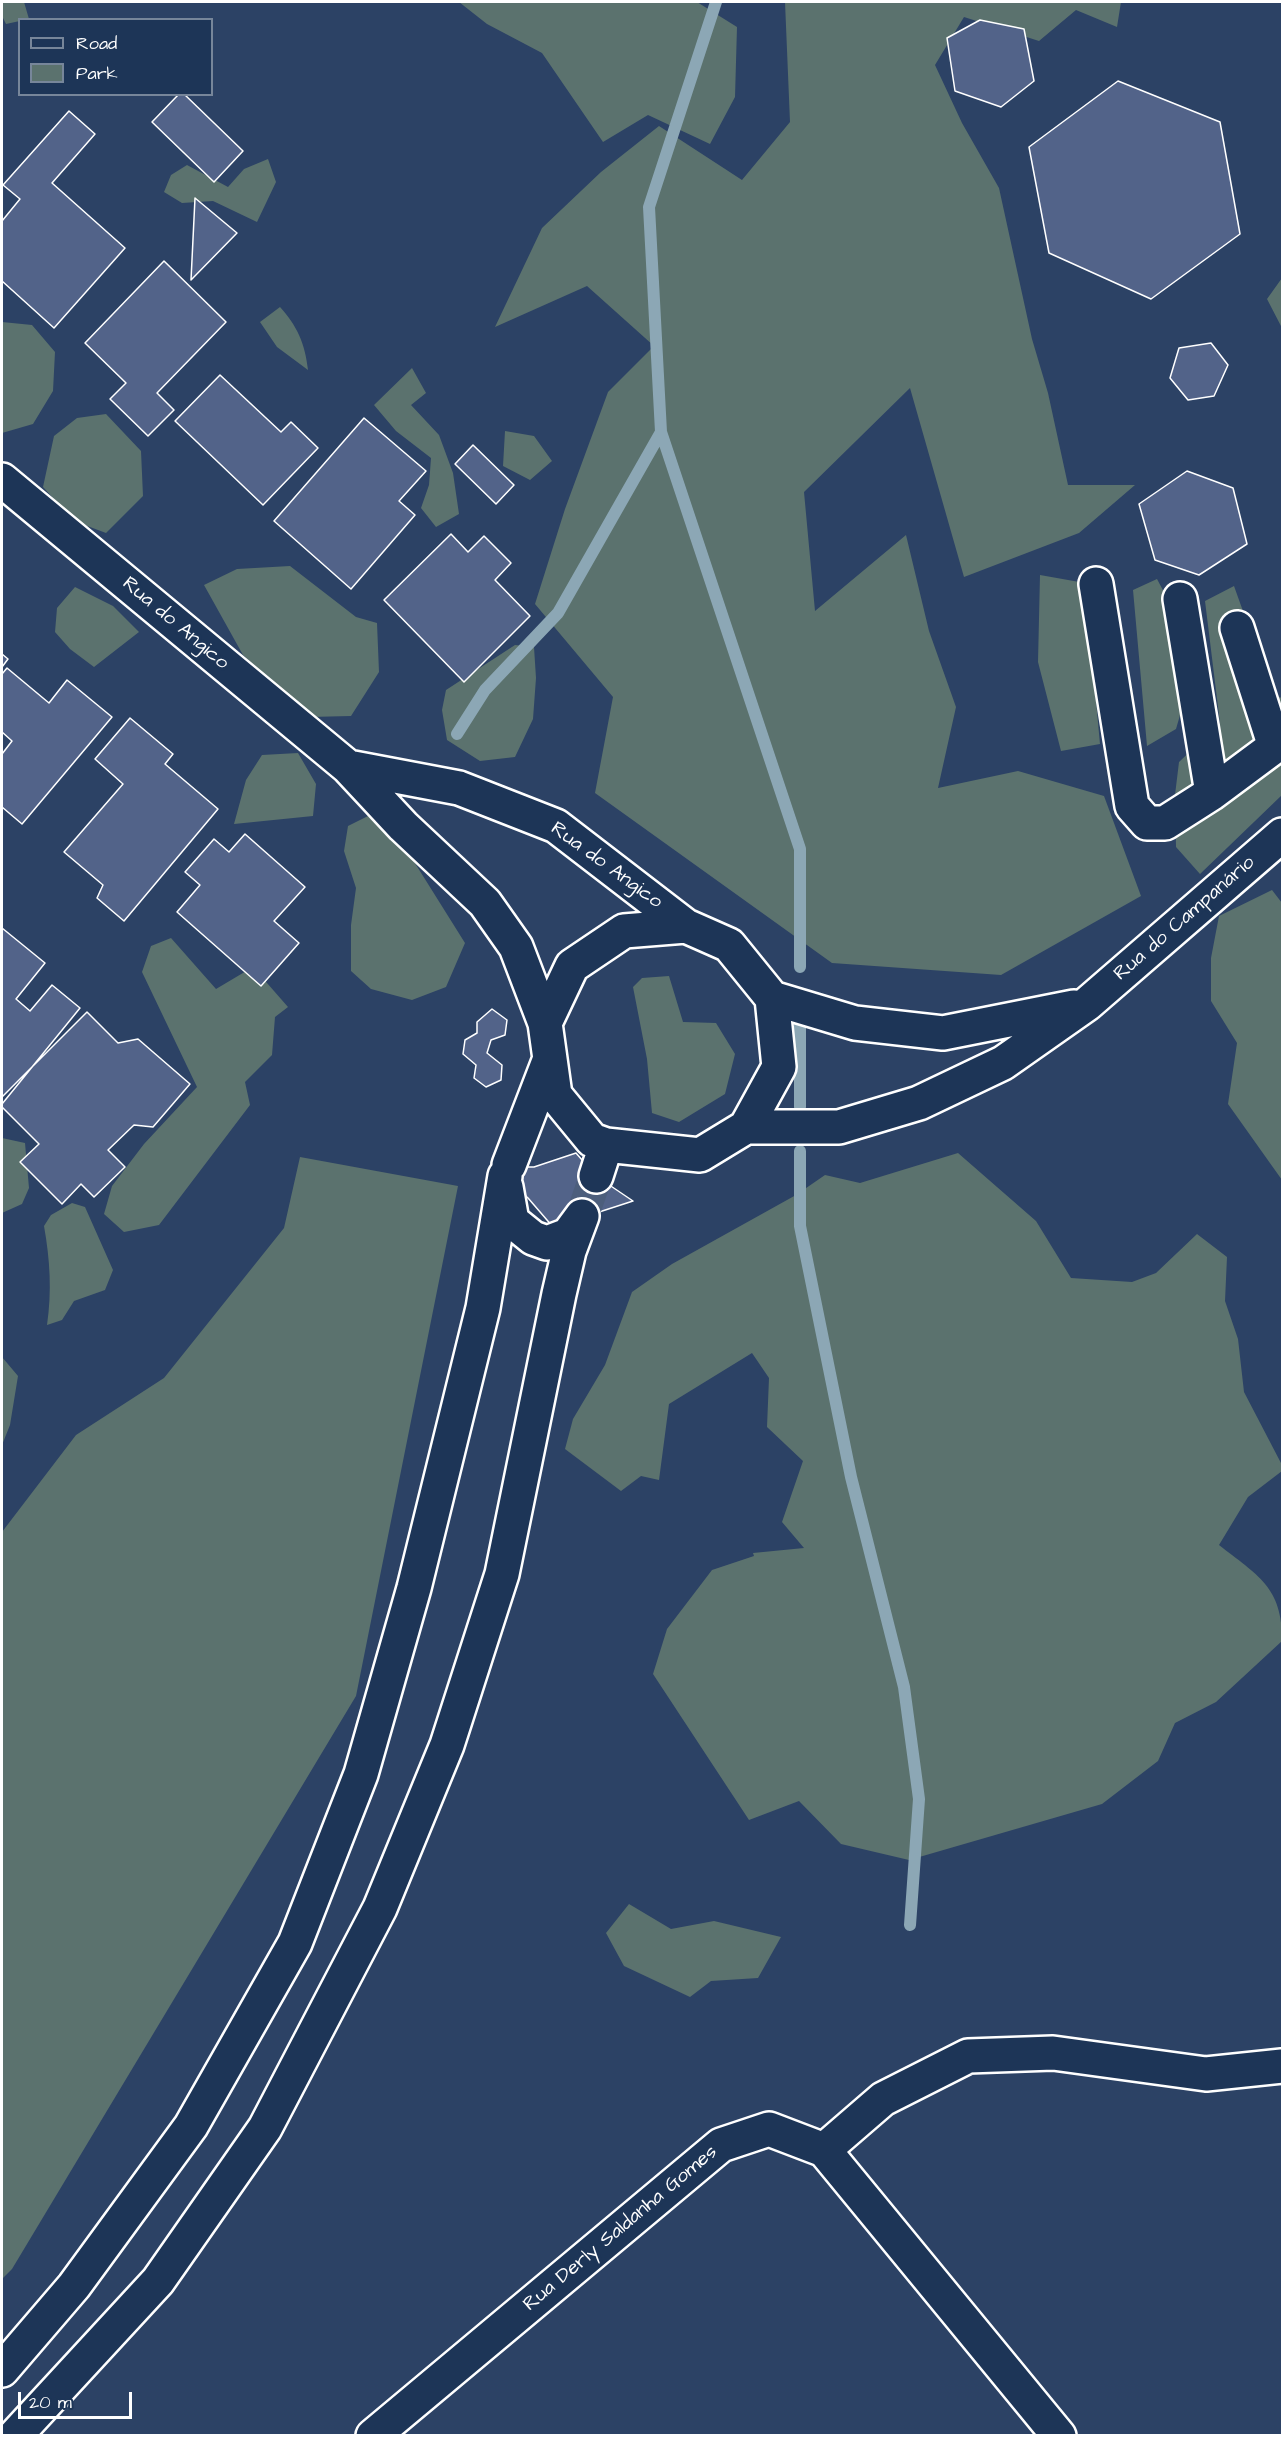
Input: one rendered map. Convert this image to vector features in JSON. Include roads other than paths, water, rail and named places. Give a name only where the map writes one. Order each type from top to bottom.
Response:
[{"type":"street","name":"Rua do Angico","points":[[2,480],[348,767],[403,826],[485,903],[516,947],[545,1023],[555,1095],[592,1140],[606,1145]]},
{"type":"street","points":[[1096,584],[1132,806],[1147,823],[1165,823],[1212,793],[1279,744],[1237,628]]},
{"type":"street","points":[[1180,599],[1212,793]]},
{"type":"street","name":"Rua do Angico","points":[[348,767],[459,788],[556,826],[686,927]]},
{"type":"street","name":"Rua do Campanário","points":[[746,1127],[839,1127],[919,1103],[1003,1063],[1087,1004],[1277,850]]},
{"type":"street","points":[[545,1023],[572,966],[624,931],[686,927],[729,945],[772,998],[779,1066],[746,1127],[700,1155],[606,1145],[596,1176]]},
{"type":"street","name":"Rua do Campanário","points":[[772,998],[855,1023],[943,1033],[1087,1004]]},
{"type":"street","points":[[2,2370],[74,2286],[191,2126],[295,1943],[361,1773],[414,1588],[483,1308],[507,1171],[550,1059]]},
{"type":"street","points":[[15,2436],[158,2281],[266,2128],[380,1908],[447,1744],[502,1574],[559,1294],[569,1251],[582,1216],[568,1235],[548,1243],[533,1238],[512,1221],[507,1171]]},
{"type":"street","points":[[824,2150],[883,2098],[968,2056],[1053,2054],[1206,2074],[1282,2066]]},
{"type":"street","name":"Rua Derly Saldanha Gomes","points":[[374,2436],[722,2145],[769,2129],[824,2150],[1059,2436]]},
{"type":"waterway","points":[[716,2],[649,207],[661,432],[800,849],[800,967]]},
{"type":"waterway","points":[[457,734],[485,690],[558,613],[661,432]]},
{"type":"waterway","points":[[800,1013],[800,1107]]},
{"type":"waterway","points":[[800,1151],[800,1226],[851,1477],[904,1687],[919,1799],[910,1925]]},
{"type":"tunnel","points":[[582,1216],[596,1176]]}]
